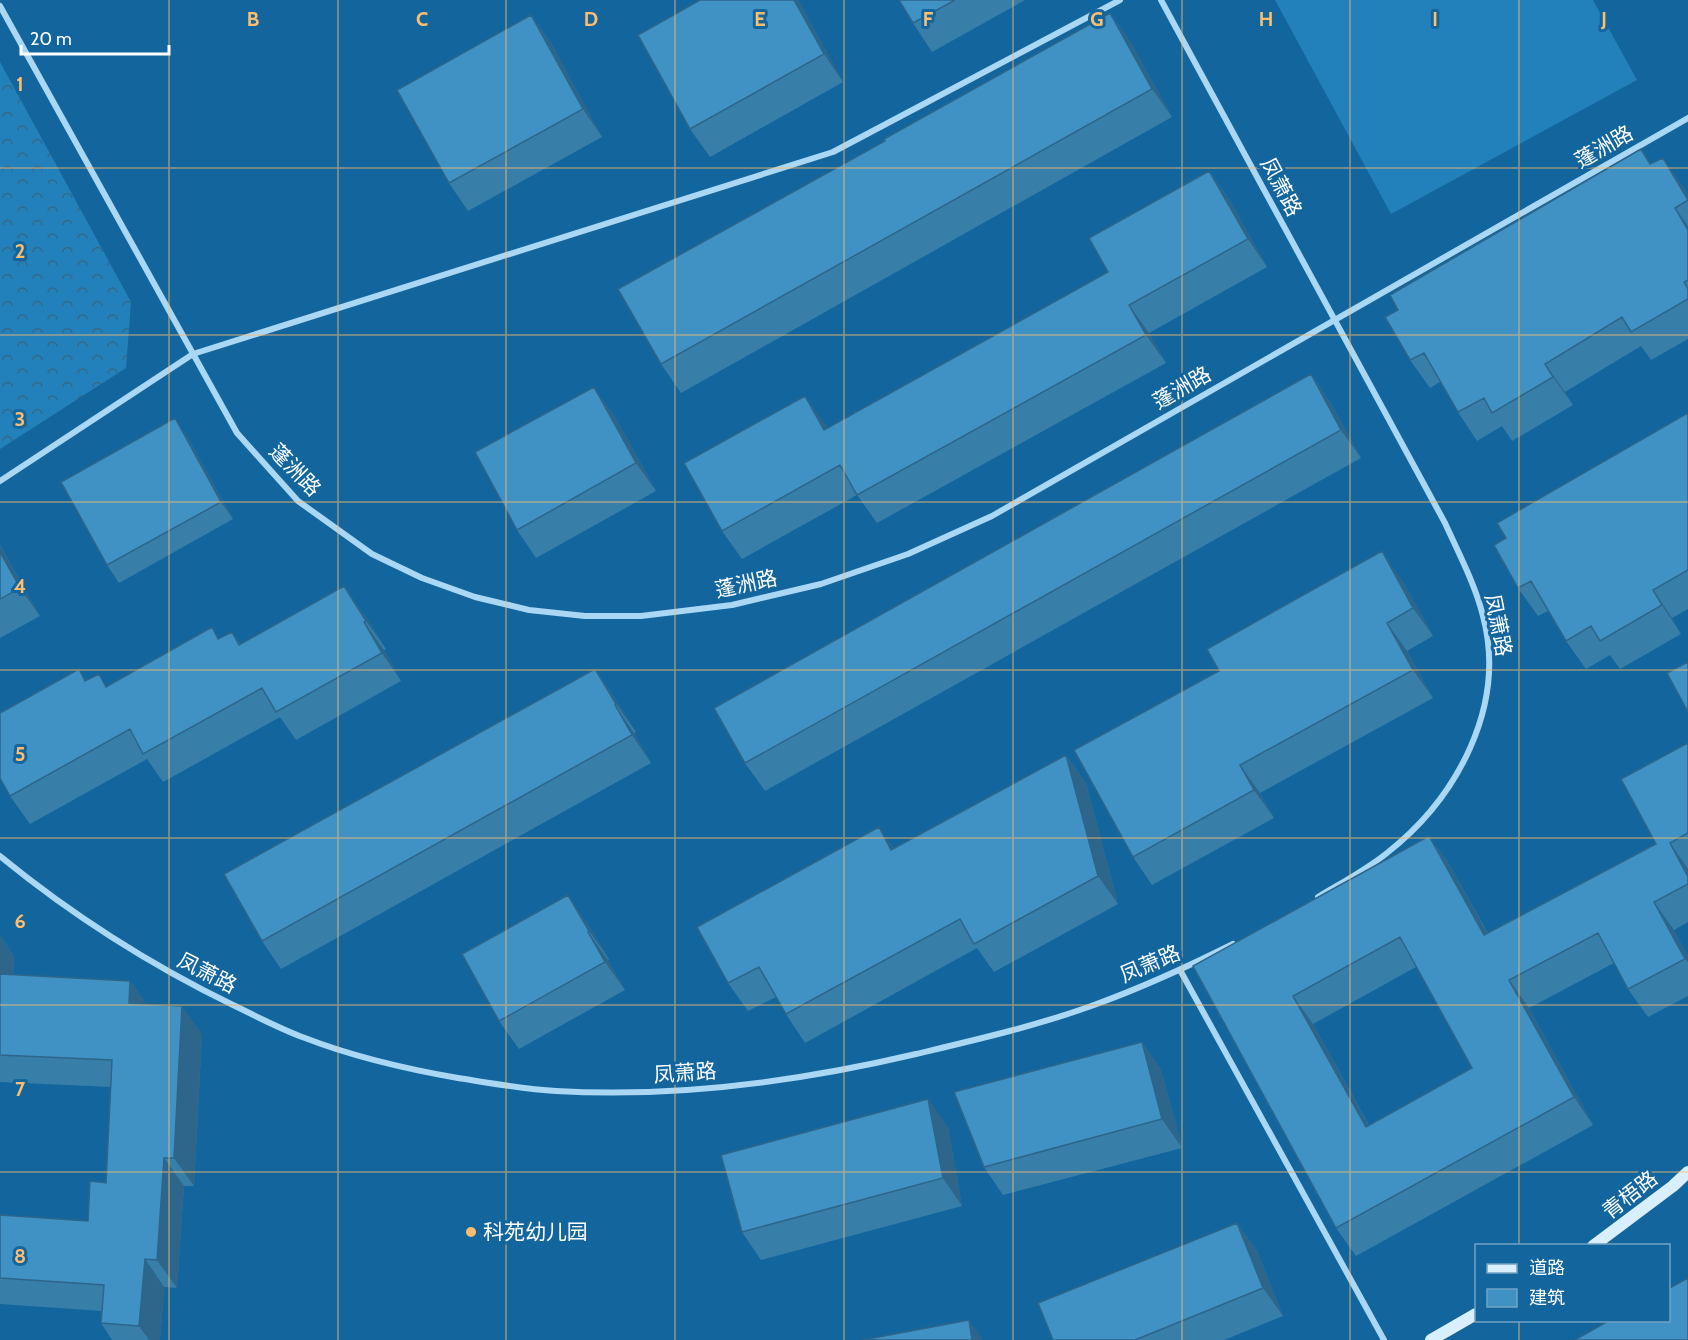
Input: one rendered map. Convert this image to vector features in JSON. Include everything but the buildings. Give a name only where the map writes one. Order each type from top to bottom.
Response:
[{"type":"street","points":[[0,481],[194,354],[833,152],[1120,0]]},
{"type":"street","name":"凤萧路","points":[[1161,0],[1445,523],[1484,617],[1490,679],[1485,709],[1475,739],[1441,799],[1416,828],[1387,854],[1308,903]]},
{"type":"street","name":"蓬洲路","points":[[0,6],[237,433],[298,501],[372,554],[422,579],[475,597],[529,610],[585,616],[641,616],[732,605],[821,584],[908,554],[992,516],[1688,117]]},
{"type":"street","name":"凤萧路","points":[[0,856],[44,892],[121,944],[180,979],[304,1038],[361,1057],[425,1072],[553,1091],[674,1092],[754,1085],[832,1072],[956,1045],[1093,1005],[1180,970],[1239,941]]},
{"type":"street","points":[[1180,970],[1383,1340]]},
{"type":"street","name":"青梧路","points":[[1594,1244],[1673,1186],[1688,1172]]},
{"type":"street","points":[[1431,1340],[1475,1315]]},
{"type":"green space","points":[[1275,0],[1593,0],[1637,80],[1391,214]]},
{"type":"green space","points":[[0,62],[131,302],[126,368],[0,449]]},
{"type":"place","name":"科苑幼儿园","points":[[471,1232]]}]
